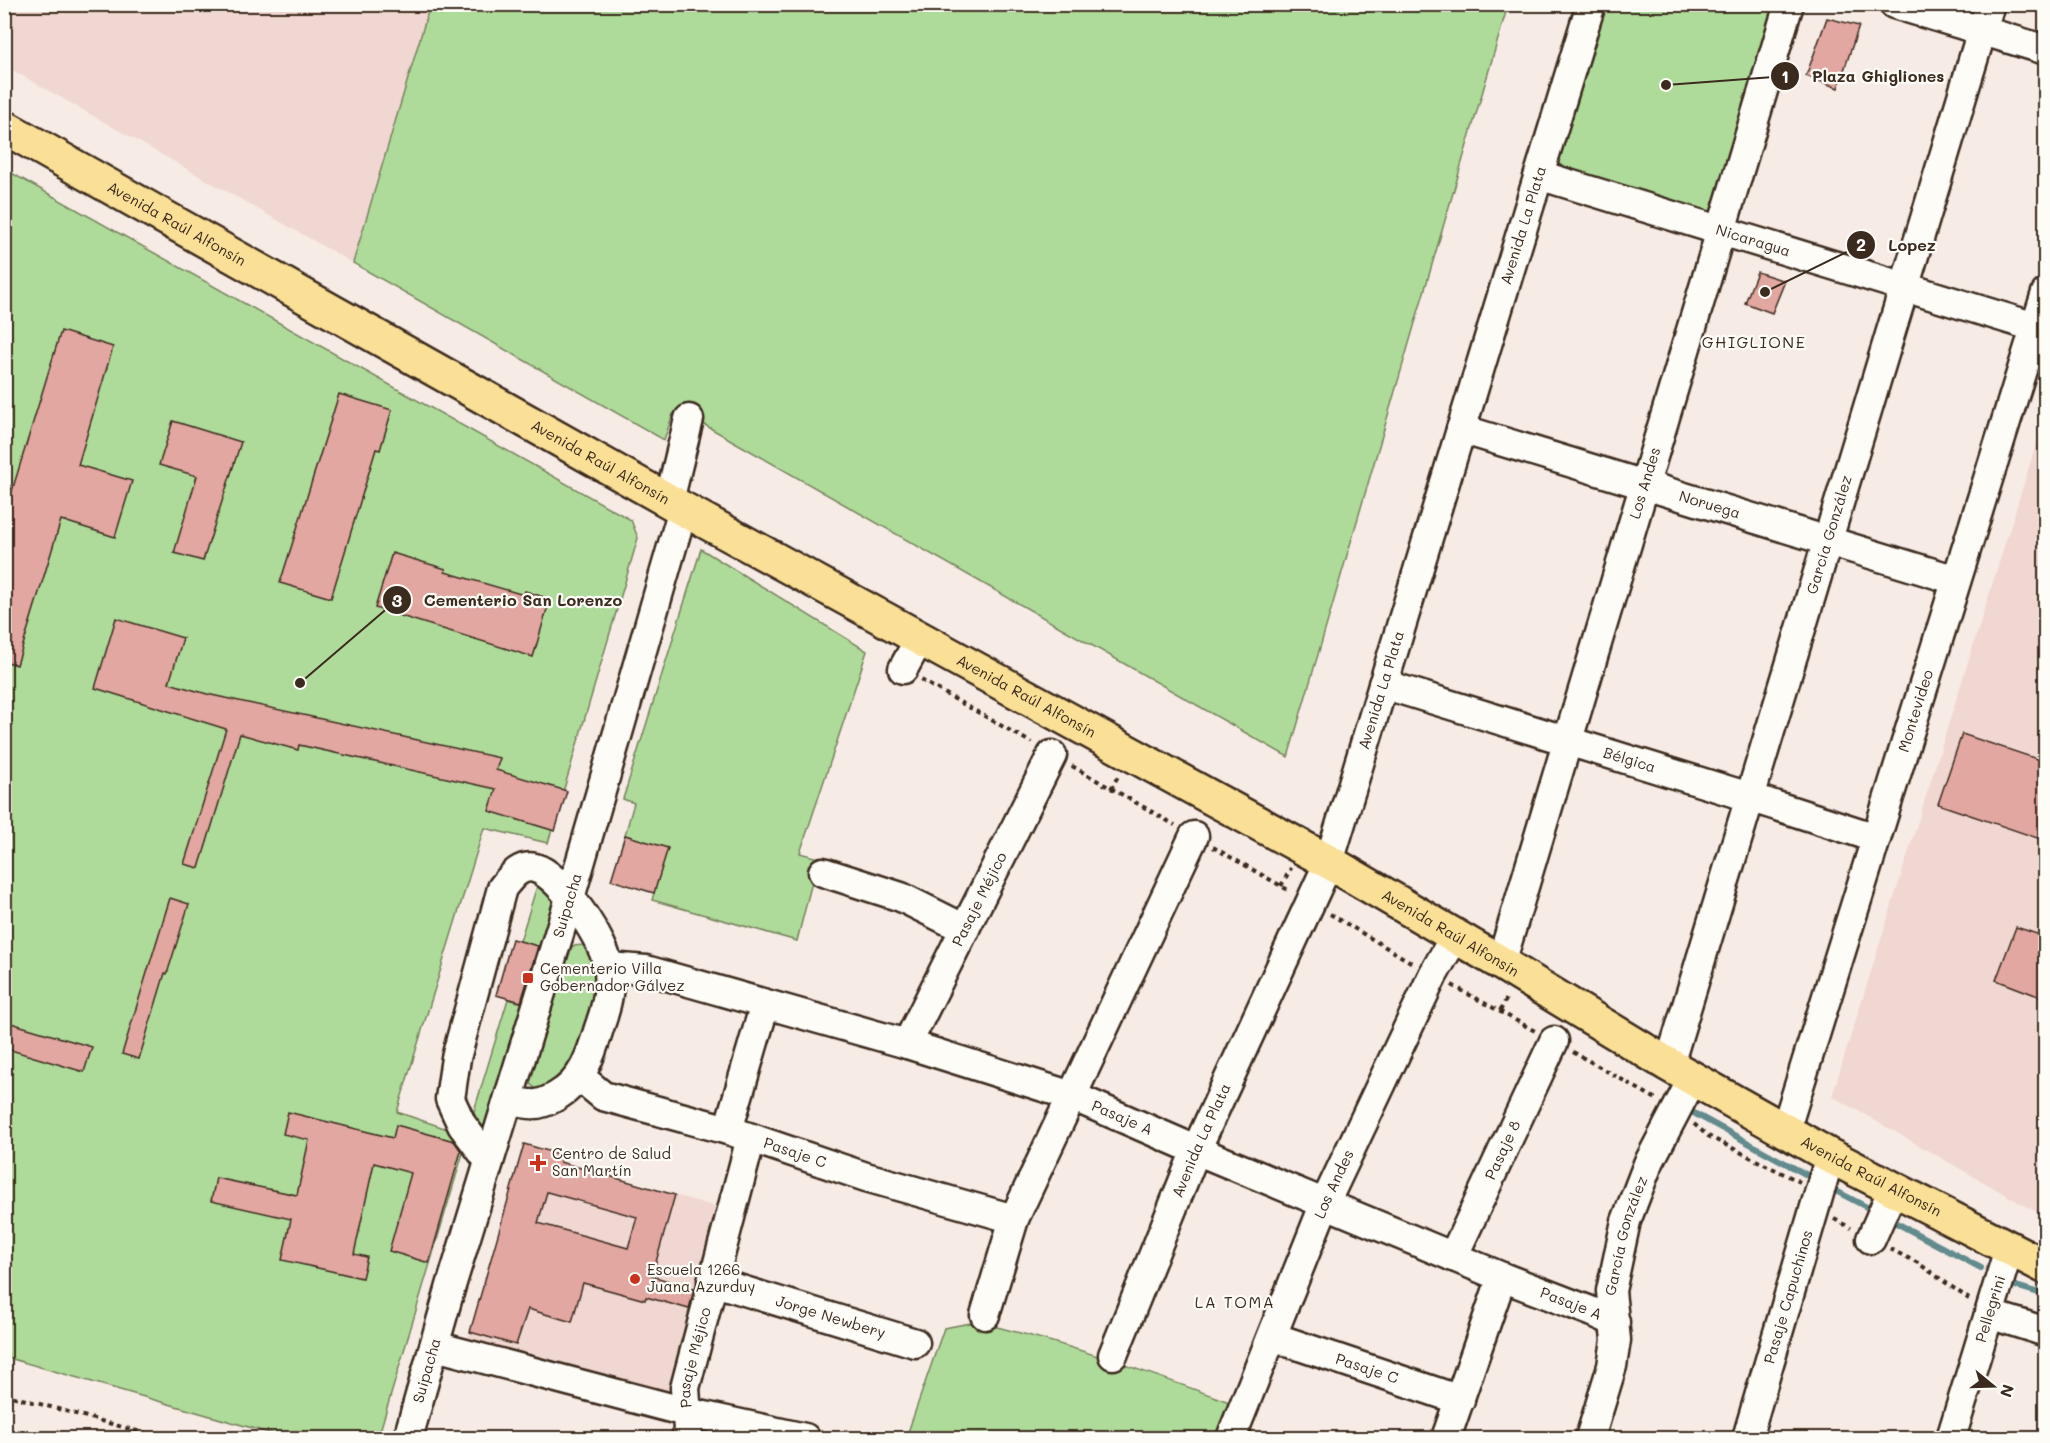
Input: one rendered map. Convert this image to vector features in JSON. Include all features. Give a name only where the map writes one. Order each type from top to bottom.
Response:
[{"type":"main road","name":"Avenida Raúl Alfonsín","points":[[4,128],[676,505],[1329,862],[1681,1072],[1830,1156],[1882,1215],[2009,1249],[2046,1267]]},
{"type":"street","name":"Avenida La Plata","points":[[1113,1355],[1196,1150],[1329,862],[1591,4]]},
{"type":"street","name":"Los Andes","points":[[1500,963],[1789,4]]},
{"type":"street","points":[[1894,4],[1986,18],[2046,50]]},
{"type":"street","name":"García González","points":[[1590,1438],[1612,1366],[1616,1341],[1611,1291],[1626,1221],[1648,1164],[1676,1110],[1681,1072],[1749,796],[1986,18]]},
{"type":"street","name":"Nicaragua","points":[[1539,175],[2035,327]]},
{"type":"street","name":"Montevideo","points":[[1785,1131],[2046,293]]},
{"type":"street","name":"Suipacha","points":[[408,1438],[489,1161],[570,898],[676,505],[689,419]]},
{"type":"street","name":"Noruega","points":[[1461,429],[1956,580]]},
{"type":"street","points":[[903,669],[920,638]]},
{"type":"street","name":"Bélgica","points":[[1383,684],[1749,796],[1876,838]]},
{"type":"street","name":"Pasaje Méjico","points":[[907,1044],[1052,754]]},
{"type":"street","points":[[985,1315],[1014,1219],[1194,836]]},
{"type":"street","points":[[489,1161],[462,1125],[450,1099],[456,1058],[502,888],[516,871],[534,868],[549,875],[585,916],[597,937],[609,967],[608,999],[591,1057],[580,1077],[568,1089],[550,1100],[532,1105],[508,1100]]},
{"type":"street","points":[[823,872],[900,897],[965,929]]},
{"type":"street","name":"Los Andes","points":[[1231,1438],[1325,1203],[1433,975],[1455,936]]},
{"type":"street","name":"Pasaje A","points":[[609,967],[646,970],[907,1044],[1072,1096],[1453,1257],[1615,1322]]},
{"type":"street","name":"Pasaje Méjico","points":[[686,1425],[685,1388],[712,1281],[765,1004]]},
{"type":"street","name":"Pasaje 8","points":[[1453,1257],[1554,1041]]},
{"type":"street","name":"Pasaje C","points":[[580,1077],[603,1096],[739,1134],[866,1177],[1014,1219]]},
{"type":"street","name":"Pasaje Capuchinos","points":[[1747,1438],[1830,1156]]},
{"type":"street","name":"Pellegrini","points":[[1951,1438],[2009,1249]]},
{"type":"street","points":[[1446,1438],[1502,1277]]},
{"type":"street","name":"Jorge Newbery","points":[[712,1281],[915,1343]]},
{"type":"street","points":[[1989,1314],[2046,1332]]},
{"type":"street","name":"Pasaje C","points":[[1273,1337],[1460,1400]]},
{"type":"street","points":[[435,1346],[686,1425],[805,1438]]},
{"type":"path","points":[[903,669],[1433,975],[1676,1110],[1708,1136],[1800,1182],[1814,1209],[1882,1215],[1918,1263],[1989,1314]]},
{"type":"path","points":[[4,1394],[162,1438]]},
{"type":"shaded area","points":[[4,5],[430,5],[353,263],[5,66]]},
{"type":"shaded area","points":[[2045,416],[2045,1217],[1832,1096]]},
{"type":"shaded area","name":"Escuela 1266 Juana Azurduy","points":[[570,1165],[720,1208],[665,1399],[467,1342],[517,1169],[564,1183]]},
{"type":"green space","points":[[430,5],[1508,5],[1288,757],[703,424],[673,414],[664,440],[353,263]]},
{"type":"green space","points":[[1599,5],[1782,5],[1719,216],[1554,173]]},
{"type":"green space","points":[[4,171],[8,171],[631,520],[638,538],[548,843],[484,828],[397,1112],[468,1136],[378,1438],[287,1438],[5,1357]]},
{"type":"green space","points":[[701,549],[867,651],[800,853],[818,858],[797,941],[652,900],[667,849],[625,835],[634,803],[623,799]]},
{"type":"green space","points":[[537,886],[545,886],[555,898],[540,947],[520,941]]},
{"type":"green space","points":[[584,945],[593,953],[598,979],[573,1070],[545,1090],[536,1089],[529,1083],[531,1071],[566,952],[573,946]]},
{"type":"green space","points":[[508,999],[523,1003],[490,1123],[480,1128],[474,1120],[474,1111]]},
{"type":"green space","points":[[976,1322],[1073,1348],[1232,1403],[1219,1438],[906,1438],[944,1328]]},
{"type":"building","points":[[1827,18],[1859,26],[1838,88],[1806,76]]},
{"type":"building","points":[[1757,272],[1785,281],[1772,313],[1745,303]]},
{"type":"building","points":[[61,331],[113,347],[78,465],[132,481],[115,537],[61,520],[17,665],[4,661],[4,517]]},
{"type":"building","points":[[339,394],[392,410],[380,450],[376,449],[331,598],[280,583]]},
{"type":"building","points":[[173,421],[241,442],[203,561],[174,553],[197,476],[159,465]]},
{"type":"building","points":[[392,553],[446,569],[445,572],[524,595],[525,591],[550,599],[533,657],[375,608]]},
{"type":"building","points":[[116,618],[183,638],[169,683],[207,694],[500,758],[496,770],[567,791],[555,831],[489,811],[496,789],[299,745],[298,750],[240,734],[199,868],[184,864],[226,729],[95,688]]},
{"type":"building","points":[[1962,734],[2046,762],[2046,841],[1938,804]]},
{"type":"building","points":[[625,835],[668,848],[654,893],[611,880]]},
{"type":"building","points":[[170,898],[189,904],[139,1059],[122,1054]]},
{"type":"building","points":[[2016,927],[2046,937],[2046,999],[1996,980]]},
{"type":"building","points":[[512,939],[538,946],[521,1002],[496,995]]},
{"type":"building","points":[[4,1021],[92,1047],[84,1072],[4,1048]]},
{"type":"building","points":[[288,1112],[393,1138],[396,1125],[454,1141],[461,1151],[429,1263],[389,1251],[411,1173],[374,1163],[354,1254],[367,1257],[362,1278],[282,1260],[291,1219],[211,1201],[216,1178],[297,1195],[309,1140],[283,1134]]},
{"type":"building","points":[[524,1144],[562,1155],[560,1162],[675,1195],[652,1276],[694,1289],[689,1309],[583,1283],[572,1322],[528,1309],[516,1345],[470,1332]],"holes":[[[547,1192],[637,1217],[628,1248],[538,1223]]]},
{"type":"waterway","points":[[1690,1111],[1807,1175]]},
{"type":"waterway","points":[[1836,1191],[1876,1212]]},
{"type":"waterway","points":[[1887,1218],[1981,1268]]},
{"type":"waterway","points":[[2009,1284],[2046,1295]]},
{"type":"place","name":"Plaza Ghigliones","points":[[1666,85]]},
{"type":"place","name":"Lopez","points":[[1765,292]]},
{"type":"place","name":"Cementerio San Lorenzo","points":[[300,683]]},
{"type":"place","name":"Cementerio Villa Gobernador Gálvez","points":[[528,978]]},
{"type":"place","name":"Centro de Salud San Martín","points":[[538,1163]]},
{"type":"place","name":"Escuela 1266 Juana Azurduy","points":[[635,1279]]},
{"type":"district","name":"GHIGLIONE","points":[[1754,342]]},
{"type":"district","name":"LA TOMA","points":[[1235,1302]]}]
